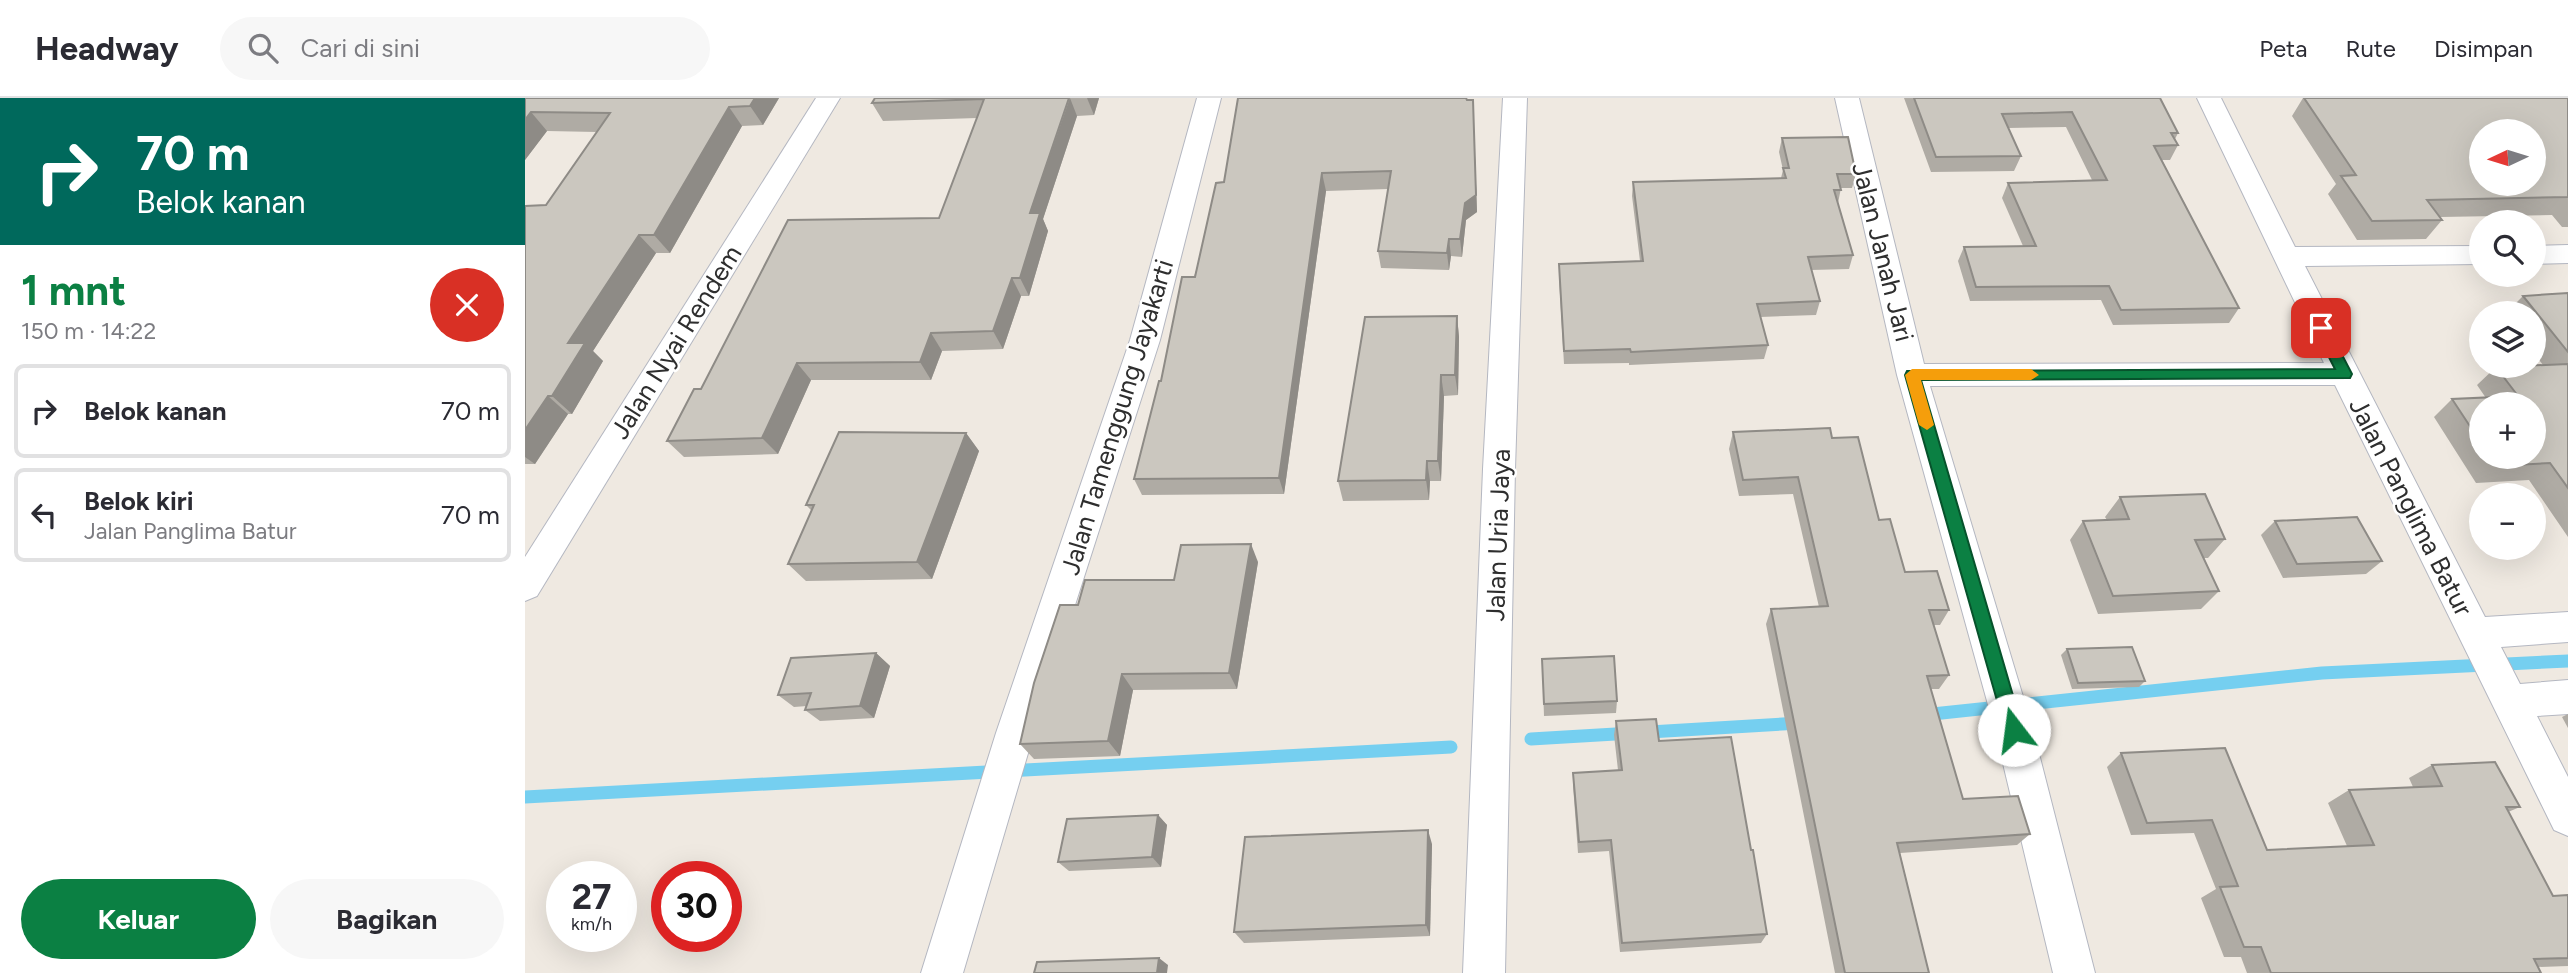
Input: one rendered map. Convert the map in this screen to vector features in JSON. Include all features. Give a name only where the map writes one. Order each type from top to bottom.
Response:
[{"type":"street","name":"Jalan Nyai Rendem","points":[[525,586],[828,98]]},
{"type":"street","name":"Jalan Tamenggung Jayakarti","points":[[942,973],[1015,733],[1145,340],[1209,98]]},
{"type":"street","name":"Jalan Uria Jaya","points":[[1484,973],[1499,469],[1515,98]]},
{"type":"street","name":"Jalan Janah Jari","points":[[1847,98],[1912,375],[2014,730],[2074,973]]},
{"type":"street","name":"Jalan Panglima Batur","points":[[2209,98],[2286,257],[2568,817]]},
{"type":"street","points":[[2546,255],[2568,254]]},
{"type":"street","points":[[2286,257],[2469,255]]},
{"type":"street","points":[[1912,375],[2345,374]]},
{"type":"street","points":[[2492,666],[2568,626]]},
{"type":"street","points":[[2492,666],[2568,697]]},
{"type":"building","points":[[525,98],[755,98],[750,106],[729,107],[654,235],[639,235],[568,343],[585,343],[552,396],[548,396],[525,430],[525,206],[546,205],[610,113],[531,112],[525,120]]},
{"type":"building","points":[[875,98],[1069,98],[1030,213],[1040,213],[1020,278],[1012,278],[993,331],[931,333],[920,362],[797,363],[762,438],[667,441],[694,389],[701,389],[788,220],[939,218],[984,99],[872,103]]},
{"type":"building","points":[[1238,98],[1473,100],[1476,195],[1465,203],[1460,239],[1449,239],[1447,253],[1378,251],[1391,171],[1322,173],[1279,478],[1134,479],[1161,381],[1182,277],[1195,277],[1216,183],[1224,182]]},
{"type":"building","points":[[1914,98],[2160,98],[2178,133],[2171,133],[2178,145],[2154,146],[2239,308],[2121,310],[2109,286],[1976,287],[1964,247],[2036,246],[2008,183],[2107,180],[2072,112],[2002,114],[2021,156],[1936,157]]},
{"type":"building","points":[[2304,98],[2568,98],[2568,197],[2427,200],[2442,220],[2372,221],[2341,176],[2356,175]]},
{"type":"building","points":[[1848,137],[1856,174],[1837,174],[1841,190],[1834,190],[1853,255],[1808,257],[1820,301],[1757,304],[1768,345],[1631,352],[1630,349],[1564,351],[1559,264],[1643,261],[1633,182],[1786,178],[1783,168],[1789,168],[1782,138]]},
{"type":"building","points":[[2568,293],[2568,352],[2546,325],[2546,301],[2527,301],[2523,296]]},
{"type":"building","points":[[1457,316],[1455,375],[1441,375],[1438,461],[1427,461],[1426,480],[1338,481],[1365,317]]},
{"type":"building","points":[[2568,364],[2568,488],[2550,463],[2546,463],[2546,392],[2515,392],[2504,378],[2546,378],[2546,365]]},
{"type":"building","points":[[2469,398],[2469,425],[2452,399]]},
{"type":"building","points":[[1830,428],[1832,438],[1858,437],[1879,520],[1890,519],[1905,572],[1937,571],[1949,610],[1929,610],[1949,675],[1927,676],[1963,799],[2018,796],[2030,834],[1897,843],[1929,973],[1845,973],[1771,609],[1828,606],[1798,477],[1743,480],[1733,432]]},
{"type":"building","points":[[839,432],[966,433],[917,562],[788,564],[814,505],[806,505]]},
{"type":"building","points":[[2205,494],[2225,539],[2195,540],[2219,591],[2113,596],[2083,521],[2129,519],[2120,497]]},
{"type":"building","points":[[2357,517],[2382,561],[2297,564],[2275,521]]},
{"type":"building","points":[[1251,544],[1229,673],[1122,674],[1108,741],[1020,744],[1034,683],[1060,605],[1078,605],[1085,580],[1174,580],[1181,545]]},
{"type":"building","points":[[2132,647],[2145,681],[2078,683],[2067,649]]},
{"type":"building","points":[[876,653],[860,706],[805,710],[811,693],[778,695],[791,658]]},
{"type":"building","points":[[1614,656],[1617,701],[1544,704],[1542,659]]},
{"type":"building","points":[[1656,719],[1659,741],[1731,737],[1767,934],[1622,943],[1611,840],[1579,842],[1573,773],[1622,770],[1616,721]]},
{"type":"building","points":[[2225,748],[2267,850],[2374,845],[2349,790],[2442,786],[2432,765],[2495,762],[2520,807],[2506,807],[2553,896],[2568,895],[2568,958],[2534,959],[2541,973],[2271,973],[2261,947],[2244,947],[2220,887],[2238,886],[2212,820],[2147,823],[2121,753]]},
{"type":"building","points":[[1158,815],[1152,857],[1058,862],[1067,819]]},
{"type":"building","points":[[1428,830],[1426,925],[1234,932],[1245,837]]},
{"type":"building","points":[[1159,958],[1157,973],[1034,973],[1037,962]]},
{"type":"waterway","points":[[1923,715],[2322,673],[2568,661]]},
{"type":"waterway","points":[[1531,739],[1800,723]]},
{"type":"waterway","points":[[525,797],[1451,747]]},
{"type":"slow traffic","points":[[1927,425],[1912,375],[2031,375]]},
{"type":"route","points":[[2014,730],[1912,375],[2345,374],[2321,328]]}]
